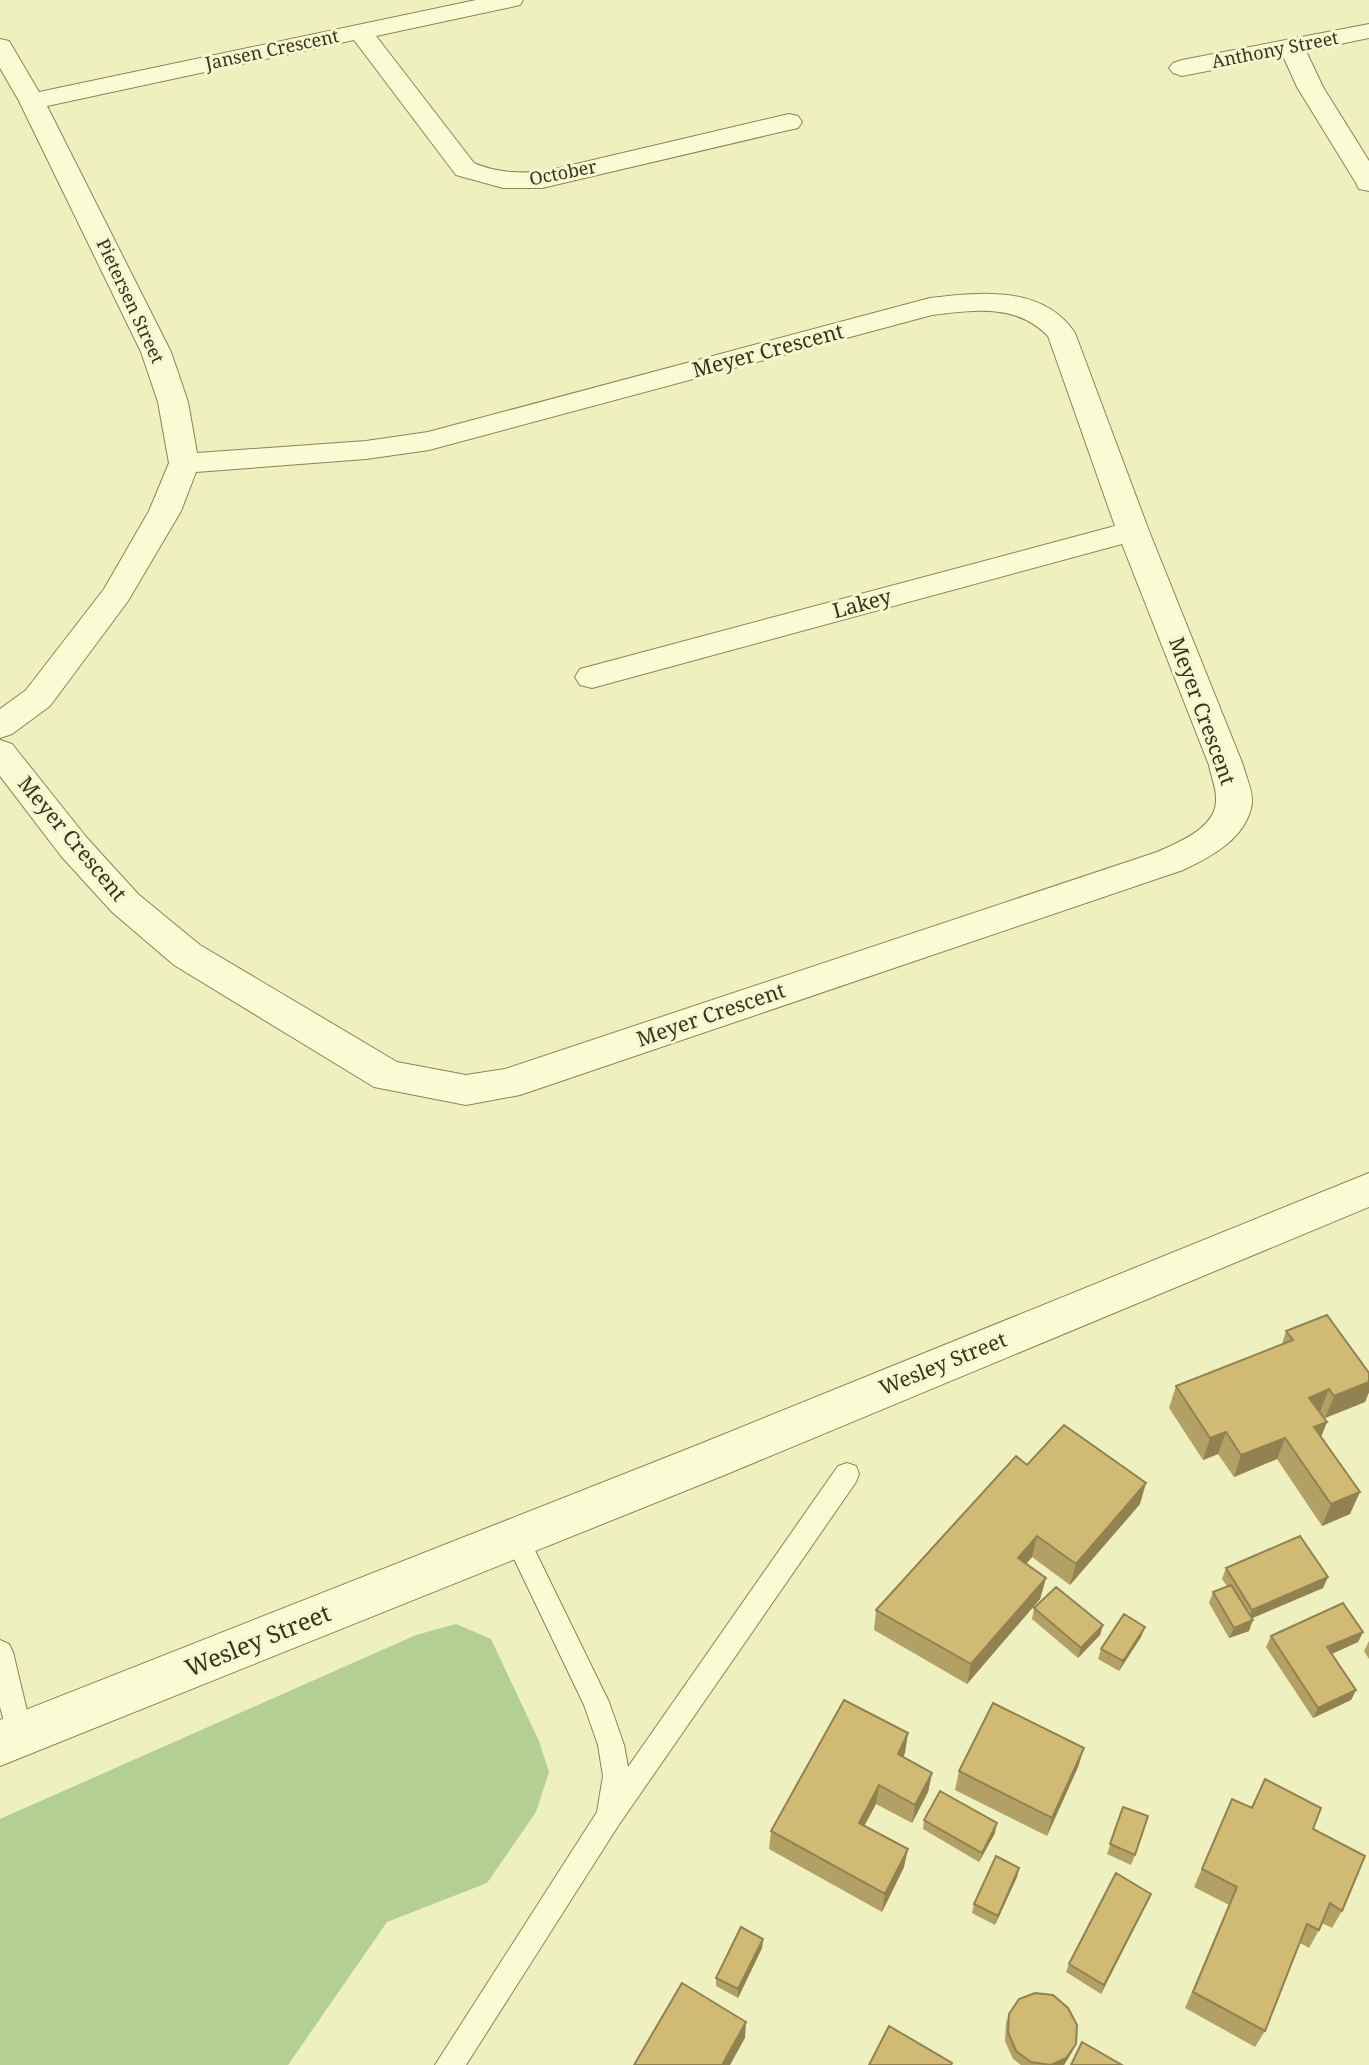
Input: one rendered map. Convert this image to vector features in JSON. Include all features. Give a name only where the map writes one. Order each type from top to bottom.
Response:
[{"type":"street","name":"Jansen Crescent","points":[[32,101],[511,0]]},
{"type":"street","name":"October","points":[[360,31],[466,169],[483,177],[506,181],[542,180],[789,122]]},
{"type":"street","name":"Anthony Street","points":[[1182,68],[1369,31]]},
{"type":"street","name":"Pietersen Street","points":[[0,46],[32,101],[156,352],[173,402],[184,463]]},
{"type":"street","points":[[1292,48],[1310,87],[1369,183]]},
{"type":"street","name":"Meyer Crescent","points":[[0,752],[74,847],[116,894],[187,955],[388,1076],[466,1090],[506,1084],[1170,862],[1200,848],[1224,826],[1234,802],[1226,765],[1133,531],[1062,333],[1052,320],[1037,310],[995,302],[971,301],[930,307],[429,441],[366,450],[184,463]]},
{"type":"street","points":[[0,726],[37,698],[117,594],[165,511],[184,463]]},
{"type":"street","name":"Lakey","points":[[592,677],[1133,531]]},
{"type":"street","name":"Wesley Street","points":[[10,1740],[516,1538],[1369,1189]]},
{"type":"lane","points":[[449,2065],[609,1817],[847,1474]]},
{"type":"lane","points":[[516,1538],[596,1702],[611,1745],[616,1776],[609,1817]]},
{"type":"lane","points":[[0,1652],[10,1740]]},
{"type":"green space","points":[[456,1624],[491,1639],[539,1741],[549,1772],[536,1812],[487,1883],[387,1922],[288,2065],[0,2065],[0,1819],[416,1635]]},
{"type":"building","points":[[1327,1315],[1369,1373],[1369,1382],[1334,1396],[1329,1389],[1309,1398],[1327,1422],[1314,1427],[1360,1492],[1331,1504],[1285,1438],[1241,1455],[1226,1432],[1210,1438],[1176,1386],[1293,1340],[1286,1331]]},
{"type":"building","points":[[1064,1425],[1146,1483],[1076,1564],[1037,1536],[1018,1558],[1046,1578],[971,1664],[876,1610],[1016,1456],[1027,1465]]},
{"type":"building","points":[[1300,1536],[1328,1577],[1252,1610],[1226,1568]]},
{"type":"building","points":[[1231,1585],[1253,1620],[1234,1628],[1213,1592]]},
{"type":"building","points":[[1056,1587],[1103,1625],[1081,1648],[1034,1608]]},
{"type":"building","points":[[1343,1603],[1363,1632],[1327,1647],[1356,1690],[1318,1708],[1271,1636]]},
{"type":"building","points":[[1124,1614],[1145,1627],[1123,1661],[1101,1649]]},
{"type":"building","points":[[844,1700],[908,1733],[898,1754],[932,1773],[915,1805],[879,1785],[859,1823],[908,1849],[885,1894],[771,1831]]},
{"type":"building","points":[[993,1703],[1084,1748],[1052,1818],[959,1771]]},
{"type":"building","points":[[1265,1779],[1321,1808],[1313,1829],[1365,1856],[1342,1911],[1330,1903],[1319,1930],[1307,1924],[1265,2031],[1193,1992],[1237,1887],[1202,1869],[1232,1799],[1252,1808]]},
{"type":"building","points":[[940,1791],[997,1823],[982,1853],[924,1820]]},
{"type":"building","points":[[1123,1807],[1148,1816],[1135,1855],[1110,1844]]},
{"type":"building","points":[[996,1856],[1019,1868],[998,1916],[974,1904]]},
{"type":"building","points":[[1116,1873],[1151,1894],[1104,1985],[1069,1964]]},
{"type":"building","points":[[741,1927],[763,1939],[738,1989],[716,1978]]},
{"type":"building","points":[[682,1983],[746,2022],[722,2065],[634,2065]]},
{"type":"building","points":[[1035,1993],[1053,1995],[1068,2008],[1077,2025],[1076,2044],[1066,2058],[1051,2065],[1031,2062],[1016,2051],[1008,2032],[1009,2014],[1019,1999]]},
{"type":"building","points":[[889,2026],[952,2063],[951,2065],[869,2065]]},
{"type":"building","points":[[1082,2042],[1122,2065],[1071,2065]]}]
